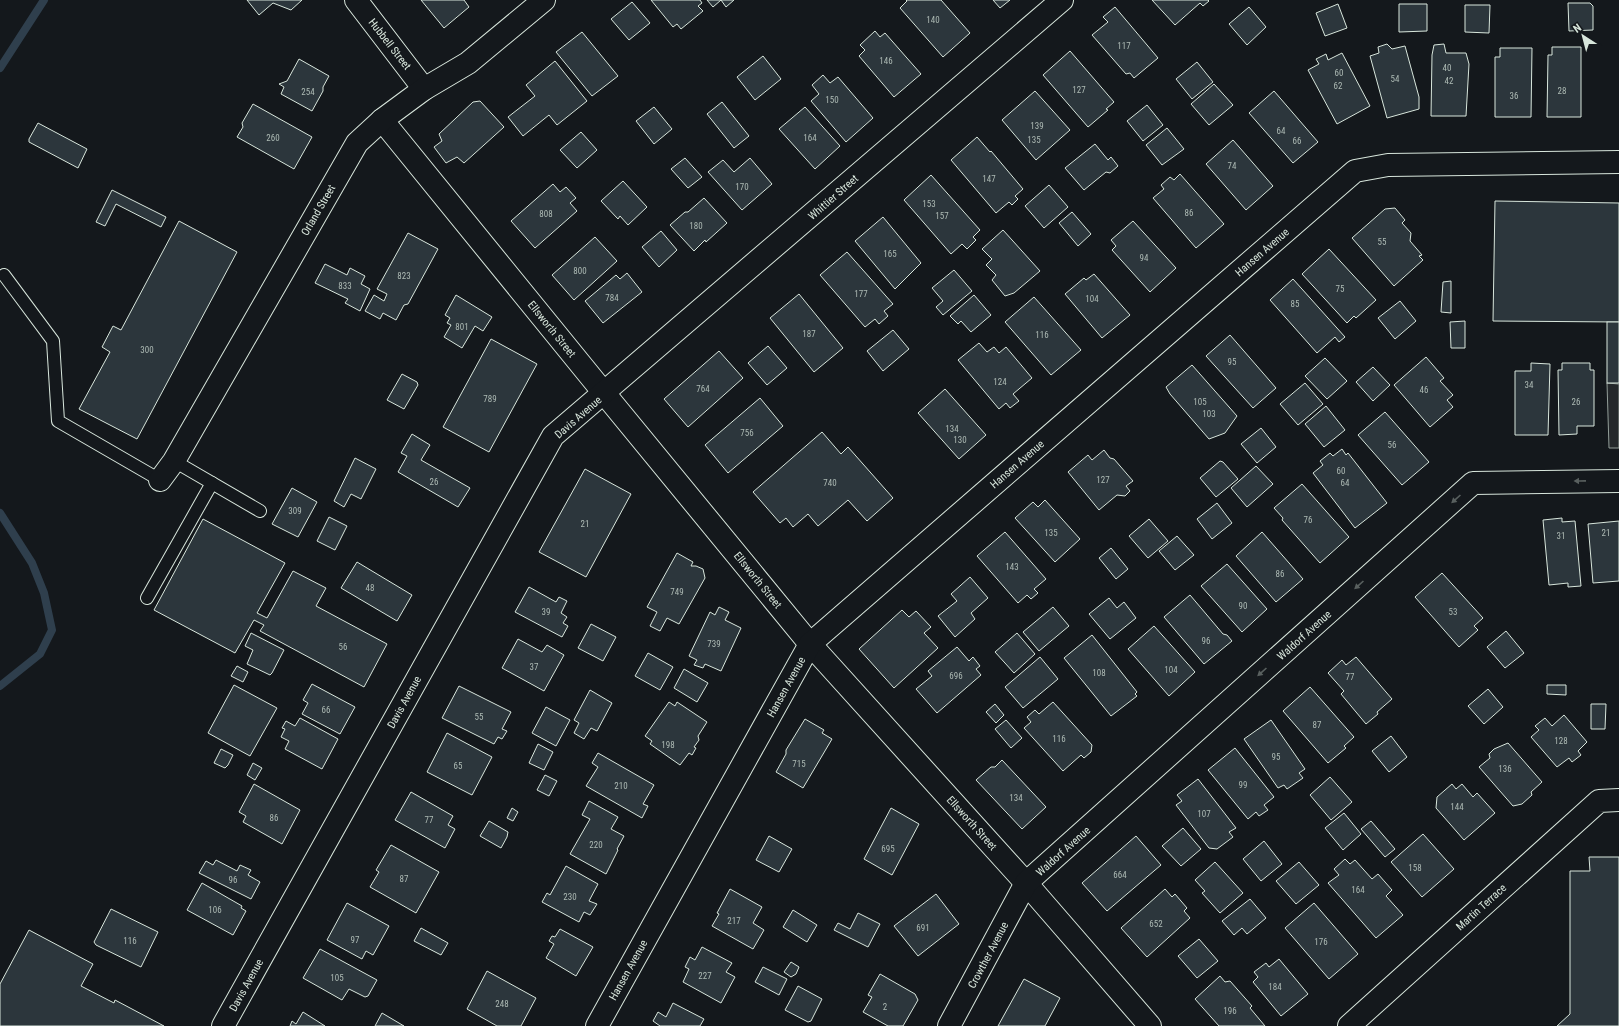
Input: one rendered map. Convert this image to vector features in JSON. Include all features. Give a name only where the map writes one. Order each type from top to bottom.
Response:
[{"type":"street","name":"Hubbell Street","points":[[356,0],[424,89]]},
{"type":"street","name":"Orland Street","points":[[160,480],[174,461],[357,142],[382,120],[424,89],[468,63],[544,0]]},
{"type":"street","name":"Whittier Street","points":[[604,394],[1062,0]]},
{"type":"street","name":"Ellsworth Street","points":[[382,120],[604,394],[810,644],[1026,883],[1150,1026]]},
{"type":"street","name":"Hansen Avenue","points":[[597,1026],[810,644],[1355,171],[1388,165],[1619,162]]},
{"type":"street","name":"Davis Avenue","points":[[222,1026],[553,436],[604,394]]},
{"type":"street","name":"Waldorf Avenue","points":[[1026,883],[1473,483],[1619,481]]},
{"type":"street","name":"Martin Terrace","points":[[1349,1026],[1599,801],[1619,800]]},
{"type":"street","name":"Crowther Avenue","points":[[949,1026],[1026,883]]},
{"type":"lane","points":[[4,275],[53,341],[58,421],[160,480]]},
{"type":"lane","points":[[174,461],[260,511]]},
{"type":"lane","points":[[147,598],[212,483]]},
{"type":"shaded area","points":[[1607,383],[1619,384],[1619,448],[1609,448]]},
{"type":"building","points":[[247,0],[302,0],[291,10],[273,3],[259,15]]},
{"type":"building","points":[[421,0],[464,0],[469,7],[444,28]]},
{"type":"building","points":[[651,0],[700,0],[702,3],[698,6],[703,11],[681,29],[677,24],[673,27]]},
{"type":"building","points":[[707,0],[721,0],[713,7]]},
{"type":"building","points":[[721,0],[734,0],[726,7]]},
{"type":"building","points":[[906,0],[941,0],[970,33],[943,57],[900,8],[907,1]]},
{"type":"building","points":[[993,0],[1010,0],[1000,8]]},
{"type":"building","points":[[1152,0],[1209,1],[1203,6],[1200,3],[1175,25]]},
{"type":"building","points":[[632,2],[650,23],[629,40],[611,19]]},
{"type":"building","points":[[1568,3],[1590,3],[1593,6],[1593,30],[1569,31]]},
{"type":"building","points":[[1338,4],[1347,28],[1325,36],[1316,13]]},
{"type":"building","points":[[1399,4],[1427,4],[1427,31],[1399,32]]},
{"type":"building","points":[[1465,5],[1490,5],[1489,33],[1465,32]]},
{"type":"building","points":[[1115,7],[1158,58],[1134,78],[1130,73],[1126,74],[1092,35],[1108,22],[1103,17]]},
{"type":"building","points":[[1249,7],[1266,27],[1247,45],[1229,24]]},
{"type":"building","points":[[875,31],[880,37],[885,33],[921,74],[894,97],[859,56],[865,50],[860,45]]},
{"type":"building","points":[[582,32],[618,76],[592,96],[556,52]]},
{"type":"building","points":[[1387,44],[1392,49],[1405,46],[1419,97],[1419,109],[1387,118],[1370,56],[1379,53],[1378,47]]},
{"type":"building","points":[[1444,44],[1446,53],[1466,53],[1469,64],[1466,116],[1431,116],[1432,55],[1434,45]]},
{"type":"building","points":[[1552,47],[1581,47],[1581,117],[1547,117],[1548,55],[1552,55]]},
{"type":"building","points":[[1500,48],[1532,48],[1531,117],[1495,117],[1495,57],[1500,57]]},
{"type":"building","points":[[1070,51],[1114,102],[1106,109],[1108,110],[1088,127],[1043,75]]},
{"type":"building","points":[[1342,53],[1370,106],[1337,124],[1308,70],[1319,64],[1316,59],[1326,54],[1328,60]]},
{"type":"building","points":[[763,56],[781,79],[755,100],[737,77]]},
{"type":"building","points":[[299,59],[329,76],[312,111],[281,94],[284,87],[279,84],[287,81]]},
{"type":"building","points":[[555,61],[587,101],[557,125],[549,115],[523,136],[508,117],[535,96],[526,85]]},
{"type":"building","points":[[1197,62],[1213,82],[1192,99],[1176,79]]},
{"type":"building","points":[[823,75],[830,83],[838,77],[873,118],[846,142],[811,101],[819,94],[812,85]]},
{"type":"building","points":[[1214,84],[1233,105],[1209,125],[1191,104]]},
{"type":"building","points":[[1035,91],[1070,130],[1036,160],[1002,120]]},
{"type":"building","points":[[1274,91],[1318,142],[1293,163],[1249,113]]},
{"type":"building","points":[[480,101],[504,127],[464,163],[457,157],[446,163],[434,147],[442,141],[439,134],[473,102]]},
{"type":"building","points":[[722,102],[749,136],[734,148],[707,114]]},
{"type":"building","points":[[253,104],[312,137],[294,169],[237,137],[243,127],[242,123]]},
{"type":"building","points":[[1147,105],[1163,125],[1143,141],[1127,121]]},
{"type":"building","points":[[654,107],[672,129],[654,144],[636,121]]},
{"type":"building","points":[[805,107],[840,146],[815,169],[779,129]]},
{"type":"building","points":[[38,123],[87,149],[78,168],[29,142],[29,139]]},
{"type":"building","points":[[1167,128],[1184,149],[1162,165],[1146,145]]},
{"type":"building","points":[[581,132],[597,150],[577,168],[560,150]]},
{"type":"building","points":[[977,137],[990,152],[991,151],[1023,189],[1015,196],[1018,199],[1012,205],[1009,202],[996,213],[951,160]]},
{"type":"building","points":[[1233,140],[1273,186],[1246,210],[1206,164]]},
{"type":"building","points":[[1095,144],[1108,160],[1111,157],[1118,166],[1110,173],[1106,172],[1084,190],[1065,168]]},
{"type":"building","points":[[685,158],[702,177],[688,188],[671,169]]},
{"type":"building","points":[[750,158],[772,184],[742,210],[708,172],[723,160],[734,172]]},
{"type":"building","points":[[1180,174],[1224,224],[1196,248],[1153,198],[1164,189],[1161,185],[1170,177],[1174,180]]},
{"type":"building","points":[[931,175],[980,230],[973,237],[976,240],[967,249],[962,244],[951,254],[904,200]]},
{"type":"building","points":[[623,181],[647,207],[628,225],[620,216],[618,219],[601,201]]},
{"type":"building","points":[[553,184],[560,192],[566,187],[576,198],[570,203],[577,211],[535,248],[511,221]]},
{"type":"building","points":[[1049,185],[1068,207],[1044,228],[1025,206]]},
{"type":"building","points":[[112,190],[166,217],[161,227],[116,204],[105,226],[96,222]]},
{"type":"building","points":[[704,198],[727,223],[706,242],[705,240],[694,251],[670,225]]},
{"type":"building","points":[[1495,201],[1619,203],[1619,322],[1493,321]]},
{"type":"building","points":[[1395,208],[1405,220],[1402,223],[1411,233],[1410,241],[1422,255],[1419,256],[1423,260],[1394,286],[1352,238],[1385,209]]},
{"type":"building","points":[[1072,212],[1091,234],[1078,246],[1059,223]]},
{"type":"building","points":[[883,217],[921,263],[895,289],[855,241]]},
{"type":"building","points":[[179,221],[237,252],[137,439],[79,409],[110,352],[102,347],[113,326],[121,330]]},
{"type":"building","points":[[1133,221],[1176,268],[1150,292],[1112,250],[1116,246],[1111,240]]},
{"type":"building","points":[[1003,230],[1040,271],[1014,293],[1005,296],[992,280],[996,275],[986,265],[992,259],[982,249]]},
{"type":"building","points":[[661,231],[677,250],[659,267],[642,247]]},
{"type":"building","points":[[408,233],[438,249],[408,304],[404,305],[396,320],[383,313],[380,319],[365,311],[374,295],[384,301],[387,294],[377,289]]},
{"type":"building","points":[[595,237],[617,261],[574,300],[552,275]]},
{"type":"building","points":[[1329,249],[1376,300],[1356,318],[1354,316],[1347,323],[1302,274]]},
{"type":"building","points":[[847,252],[893,304],[884,311],[888,316],[879,324],[875,319],[865,327],[820,275]]},
{"type":"building","points":[[325,264],[347,275],[350,268],[365,276],[361,284],[370,289],[360,311],[345,303],[348,299],[315,283]]},
{"type":"building","points":[[954,270],[972,291],[943,315],[936,307],[943,301],[932,288]]},
{"type":"building","points":[[627,273],[642,292],[603,323],[585,301],[616,275],[620,279]]},
{"type":"building","points":[[1094,274],[1130,315],[1102,338],[1065,294],[1084,278],[1086,280]]},
{"type":"building","points":[[1293,279],[1345,337],[1339,342],[1335,337],[1317,353],[1270,300]]},
{"type":"building","points":[[1451,281],[1451,313],[1441,312],[1443,282]]},
{"type":"building","points":[[799,294],[843,348],[814,372],[770,318]]},
{"type":"building","points":[[456,295],[492,317],[483,331],[475,326],[462,348],[444,337],[451,325],[447,323],[450,318],[445,315]]},
{"type":"building","points":[[974,295],[991,315],[971,332],[961,321],[958,324],[950,316]]},
{"type":"building","points":[[1034,297],[1081,350],[1051,375],[1005,322]]},
{"type":"building","points":[[1400,301],[1416,321],[1395,339],[1378,318]]},
{"type":"building","points":[[1465,321],[1465,348],[1451,348],[1450,322]]},
{"type":"building","points":[[1607,322],[1619,322],[1619,383],[1607,383]]},
{"type":"building","points":[[893,330],[909,349],[883,371],[867,351]]},
{"type":"building","points":[[1230,335],[1276,388],[1253,408],[1206,356]]},
{"type":"building","points":[[491,339],[537,364],[489,452],[443,427]]},
{"type":"building","points":[[979,343],[987,352],[994,347],[999,353],[1006,347],[1032,378],[1013,394],[1019,401],[1010,408],[1006,403],[999,409],[958,360]]},
{"type":"building","points":[[768,346],[787,368],[767,385],[748,363]]},
{"type":"building","points":[[719,351],[743,378],[688,427],[664,399]]},
{"type":"building","points":[[1426,357],[1444,378],[1440,381],[1453,395],[1447,400],[1453,407],[1430,427],[1394,385]]},
{"type":"building","points":[[1325,358],[1347,381],[1327,399],[1305,376]]},
{"type":"building","points":[[1531,363],[1550,364],[1548,435],[1515,435],[1515,371],[1531,371]]},
{"type":"building","points":[[1562,363],[1590,363],[1590,370],[1594,370],[1594,426],[1577,426],[1577,434],[1559,435],[1558,370],[1562,370]]},
{"type":"building","points":[[1192,365],[1237,416],[1225,433],[1209,439],[1170,394],[1166,387]]},
{"type":"building","points":[[1373,367],[1390,385],[1373,401],[1356,382]]},
{"type":"building","points":[[402,374],[417,382],[418,385],[404,409],[387,400]]},
{"type":"building","points":[[1305,383],[1323,404],[1298,425],[1280,404]]},
{"type":"building","points":[[945,389],[986,435],[959,459],[918,413]]},
{"type":"building","points":[[760,398],[783,426],[728,473],[705,445]]},
{"type":"building","points":[[1326,406],[1345,430],[1324,447],[1305,424]]},
{"type":"building","points":[[1385,412],[1429,462],[1402,485],[1358,435]]},
{"type":"building","points":[[1261,428],[1276,447],[1257,463],[1241,444]]},
{"type":"building","points":[[822,432],[841,454],[848,447],[893,498],[867,521],[848,500],[818,526],[808,514],[793,527],[786,518],[780,523],[753,492]]},
{"type":"building","points":[[412,434],[430,445],[421,460],[470,488],[458,507],[398,472],[407,456],[401,453]]},
{"type":"building","points":[[1342,449],[1346,455],[1348,453],[1387,503],[1355,528],[1313,473],[1323,465],[1320,461],[1330,453],[1333,456]]},
{"type":"building","points":[[1104,450],[1133,481],[1126,486],[1130,491],[1125,496],[1117,495],[1099,510],[1068,472],[1088,455],[1092,460]]},
{"type":"building","points":[[355,458],[376,469],[361,499],[351,494],[344,507],[334,501]]},
{"type":"building","points":[[1220,461],[1223,462],[1238,479],[1216,497],[1200,478]]},
{"type":"building","points":[[1256,466],[1273,484],[1247,507],[1231,488]]},
{"type":"building","points":[[585,469],[631,494],[586,577],[539,552]]},
{"type":"building","points":[[1302,484],[1349,537],[1320,563],[1282,520],[1283,518],[1274,508]]},
{"type":"building","points":[[292,488],[317,502],[298,537],[272,524]]},
{"type":"building","points":[[1045,500],[1080,539],[1055,562],[1015,518],[1033,502],[1038,507]]},
{"type":"building","points":[[1217,503],[1232,523],[1212,539],[1197,519]]},
{"type":"building","points":[[329,517],[347,526],[335,550],[317,541]]},
{"type":"building","points":[[1562,518],[1562,522],[1575,521],[1581,586],[1568,587],[1568,583],[1549,585],[1543,520]]},
{"type":"building","points":[[203,519],[285,563],[257,613],[267,618],[293,571],[326,588],[316,606],[387,644],[364,687],[260,631],[264,625],[254,620],[235,653],[154,610]]},
{"type":"building","points":[[1149,519],[1168,541],[1148,558],[1129,536]]},
{"type":"building","points":[[1619,521],[1619,581],[1593,583],[1588,524]]},
{"type":"building","points":[[1005,532],[1046,579],[1034,589],[1038,593],[1031,599],[1027,595],[1018,603],[977,556]]},
{"type":"building","points":[[1262,532],[1303,579],[1276,602],[1236,556]]},
{"type":"building","points":[[1177,536],[1194,555],[1175,570],[1159,551]]},
{"type":"building","points":[[1111,548],[1128,569],[1116,579],[1099,558]]},
{"type":"building","points":[[677,553],[693,562],[691,566],[696,566],[703,569],[705,578],[679,624],[667,618],[660,631],[650,626],[657,612],[647,607]]},
{"type":"building","points":[[357,562],[412,595],[397,621],[341,588]]},
{"type":"building","points":[[1227,564],[1267,609],[1242,632],[1201,586]]},
{"type":"building","points":[[1442,573],[1483,618],[1474,626],[1478,630],[1459,647],[1415,597]]},
{"type":"building","points":[[970,577],[988,598],[971,613],[975,619],[955,637],[938,616],[957,601],[951,594]]},
{"type":"building","points":[[529,587],[556,602],[559,597],[567,601],[561,613],[567,617],[563,623],[568,626],[562,637],[515,612]]},
{"type":"building","points":[[1190,595],[1223,634],[1227,635],[1232,641],[1204,664],[1164,617]]},
{"type":"building","points":[[1109,598],[1117,608],[1124,602],[1136,618],[1110,639],[1089,614]]},
{"type":"building","points":[[719,607],[729,612],[725,620],[741,628],[721,671],[705,664],[703,668],[694,665],[697,660],[689,656],[710,612],[715,615]]},
{"type":"building","points":[[1053,607],[1069,626],[1039,651],[1023,632]]},
{"type":"building","points":[[902,610],[909,617],[916,611],[931,627],[924,633],[938,648],[894,688],[859,649]]},
{"type":"building","points":[[591,624],[616,637],[603,661],[578,648]]},
{"type":"building","points":[[1154,626],[1195,672],[1169,696],[1128,649]]},
{"type":"building","points":[[1506,631],[1524,653],[1505,668],[1487,647]]},
{"type":"building","points":[[251,633],[284,650],[270,675],[247,664],[253,650],[245,646]]},
{"type":"building","points":[[1017,633],[1035,654],[1014,673],[995,652]]},
{"type":"building","points":[[1092,635],[1137,692],[1135,694],[1137,696],[1111,716],[1064,658]]},
{"type":"building","points":[[518,639],[542,652],[547,645],[564,655],[544,691],[502,668]]},
{"type":"building","points":[[957,647],[969,661],[973,657],[980,666],[976,669],[981,675],[937,713],[916,689],[932,676],[928,671]]},
{"type":"building","points":[[648,653],[673,667],[660,690],[635,676]]},
{"type":"building","points":[[1040,657],[1058,679],[1023,708],[1005,687]]},
{"type":"building","points":[[1356,657],[1392,699],[1366,724],[1341,694],[1344,691],[1328,673],[1342,660],[1346,665]]},
{"type":"building","points":[[237,666],[248,672],[243,682],[231,676]]},
{"type":"building","points":[[684,669],[708,683],[697,702],[674,688]]},
{"type":"building","points":[[312,684],[355,707],[340,734],[302,714],[308,703],[303,700]]},
{"type":"building","points":[[234,685],[277,708],[250,756],[208,733]]},
{"type":"building","points":[[1547,685],[1566,685],[1566,695],[1547,694]]},
{"type":"building","points":[[459,686],[511,712],[502,729],[507,731],[502,739],[498,737],[494,744],[442,718]]},
{"type":"building","points":[[1310,687],[1354,737],[1344,746],[1346,748],[1328,763],[1283,711]]},
{"type":"building","points":[[1488,689],[1503,707],[1484,724],[1468,706]]},
{"type":"building","points":[[590,690],[612,703],[597,731],[591,728],[584,739],[574,733],[579,723],[574,720]]},
{"type":"building","points":[[669,702],[675,706],[677,702],[707,722],[698,736],[699,740],[694,747],[696,748],[692,755],[689,753],[680,765],[650,744],[652,741],[645,736]]},
{"type":"building","points":[[1053,702],[1092,745],[1091,752],[1084,758],[1081,755],[1063,771],[1024,728],[1031,722],[1027,717],[1035,710],[1039,714]]},
{"type":"building","points":[[995,704],[1004,715],[996,723],[986,712]]},
{"type":"building","points":[[1591,704],[1606,704],[1605,729],[1591,729]]},
{"type":"building","points":[[546,707],[570,720],[556,746],[532,733]]},
{"type":"building","points":[[1564,715],[1587,742],[1578,751],[1581,755],[1572,762],[1569,758],[1557,767],[1531,737],[1539,730],[1535,726],[1545,718],[1552,726]]},
{"type":"building","points":[[300,718],[338,739],[322,769],[285,749],[289,741],[281,737],[285,729],[282,728],[286,721],[295,726]]},
{"type":"building","points":[[805,719],[824,730],[822,733],[832,739],[803,788],[776,772],[786,754],[786,750]]},
{"type":"building","points":[[1006,720],[1022,738],[1011,748],[995,729]]},
{"type":"building","points":[[1271,720],[1305,769],[1299,773],[1303,778],[1287,789],[1284,785],[1278,788],[1244,739]]},
{"type":"building","points":[[447,733],[492,757],[472,795],[427,772]]},
{"type":"building","points":[[1391,736],[1407,757],[1389,772],[1372,751]]},
{"type":"building","points":[[1508,743],[1542,782],[1531,792],[1532,795],[1522,804],[1513,806],[1479,767],[1490,758],[1489,754],[1494,749]]},
{"type":"building","points":[[538,744],[553,752],[544,770],[529,763]]},
{"type":"building","points":[[1235,748],[1274,797],[1264,805],[1268,810],[1259,816],[1256,812],[1248,819],[1208,770]]},
{"type":"building","points":[[221,749],[233,755],[225,768],[214,763]]},
{"type":"building","points":[[598,753],[654,785],[643,804],[648,806],[642,818],[586,786],[598,767],[592,763]]},
{"type":"building","points":[[1002,760],[1046,807],[1022,829],[976,780],[991,767],[995,767]]},
{"type":"building","points":[[253,763],[262,768],[255,780],[247,775]]},
{"type":"building","points":[[545,775],[557,781],[549,796],[537,790]]},
{"type":"building","points":[[1330,777],[1352,802],[1331,820],[1310,795]]},
{"type":"building","points":[[1198,779],[1236,828],[1229,832],[1233,837],[1217,849],[1209,848],[1176,805],[1182,801],[1177,795]]},
{"type":"building","points":[[254,784],[300,810],[282,844],[243,822],[246,816],[239,812]]},
{"type":"building","points":[[1452,784],[1456,789],[1462,784],[1473,797],[1477,793],[1495,813],[1464,840],[1436,808],[1437,797]]},
{"type":"building","points":[[411,792],[453,816],[448,825],[455,829],[445,848],[395,820]]},
{"type":"building","points":[[589,801],[618,817],[611,829],[624,836],[606,874],[570,854],[590,819],[582,815]]},
{"type":"building","points":[[512,808],[518,812],[513,821],[507,818]]},
{"type":"building","points":[[891,808],[919,824],[892,875],[864,859]]},
{"type":"building","points":[[1344,813],[1361,834],[1343,850],[1325,828]]},
{"type":"building","points":[[489,821],[508,832],[501,848],[480,836]]},
{"type":"building","points":[[1371,821],[1395,849],[1385,857],[1361,829]]},
{"type":"building","points":[[1183,828],[1201,849],[1181,866],[1162,846]]},
{"type":"building","points":[[1423,834],[1454,869],[1422,897],[1391,862]]},
{"type":"building","points":[[769,836],[792,849],[779,872],[756,860]]},
{"type":"building","points":[[1136,836],[1161,865],[1107,911],[1082,883]]},
{"type":"building","points":[[1264,841],[1282,864],[1261,881],[1243,859]]},
{"type":"building","points":[[391,845],[439,872],[416,913],[370,887],[379,872],[376,870]]},
{"type":"building","points":[[1589,857],[1619,857],[1619,1026],[1557,1026],[1570,1014],[1570,871],[1590,871]]},
{"type":"building","points":[[1345,859],[1350,864],[1355,860],[1372,879],[1378,874],[1392,890],[1386,896],[1403,915],[1376,938],[1328,883],[1339,875],[1334,869]]},
{"type":"building","points":[[216,860],[237,871],[240,865],[251,870],[248,875],[260,882],[251,899],[199,873],[206,861],[213,865]]},
{"type":"building","points":[[1215,862],[1243,893],[1220,913],[1202,893],[1205,891],[1195,880]]},
{"type":"building","points":[[1299,862],[1319,885],[1296,904],[1276,881]]},
{"type":"building","points":[[566,866],[598,884],[589,901],[597,904],[590,915],[584,912],[579,922],[542,902],[547,893],[550,895]]},
{"type":"building","points":[[202,883],[242,906],[241,908],[246,911],[233,935],[187,910]]},
{"type":"building","points":[[730,889],[762,907],[753,923],[764,930],[753,949],[712,926]]},
{"type":"building","points":[[1165,889],[1172,897],[1175,894],[1187,908],[1184,911],[1190,918],[1147,957],[1121,928]]},
{"type":"building","points":[[936,894],[959,924],[918,956],[894,926]]},
{"type":"building","points":[[1250,899],[1266,918],[1247,934],[1242,928],[1234,935],[1222,921]]},
{"type":"building","points":[[347,903],[389,926],[373,955],[366,951],[362,959],[327,940]]},
{"type":"building","points":[[1314,903],[1358,954],[1329,979],[1285,928]]},
{"type":"building","points":[[111,909],[158,932],[141,967],[96,945],[94,942]]},
{"type":"building","points":[[793,910],[817,925],[807,942],[783,927]]},
{"type":"building","points":[[858,913],[880,924],[868,947],[834,930],[838,923],[850,929]]},
{"type":"building","points":[[421,928],[448,943],[441,955],[414,941]]},
{"type":"building","points":[[560,929],[593,947],[576,976],[546,958],[554,944],[549,941],[552,936],[555,937]]},
{"type":"building","points":[[29,930],[93,964],[81,986],[114,1003],[115,1000],[164,1026],[0,1026],[0,984]]},
{"type":"building","points":[[1199,939],[1218,961],[1197,978],[1178,956]]},
{"type":"building","points":[[702,947],[732,963],[726,972],[735,977],[721,1003],[683,982],[689,969],[685,967],[690,957],[695,960]]},
{"type":"building","points":[[320,949],[377,980],[368,996],[365,997],[349,989],[342,1000],[303,978]]},
{"type":"building","points":[[1279,959],[1308,994],[1281,1016],[1253,982],[1258,977],[1254,972],[1266,963],[1269,967]]},
{"type":"building","points":[[791,962],[799,967],[796,974],[791,977],[784,972]]},
{"type":"building","points":[[763,967],[787,979],[779,995],[755,982]]},
{"type":"building","points":[[487,971],[536,998],[521,1026],[497,1026],[467,1009]]},
{"type":"building","points":[[880,974],[915,994],[918,1000],[903,1026],[888,1026],[863,1012],[872,997],[868,995]]},
{"type":"building","points":[[1220,976],[1225,982],[1230,981],[1252,1006],[1250,1008],[1265,1026],[1219,1026],[1195,999]]},
{"type":"building","points":[[1024,979],[1060,998],[1045,1026],[998,1026]]},
{"type":"building","points":[[798,986],[822,999],[811,1021],[808,1022],[785,1010]]},
{"type":"building","points":[[673,1003],[704,1019],[700,1026],[660,1026],[653,1021],[658,1012],[666,1017]]},
{"type":"building","points":[[303,1012],[325,1026],[290,1026],[292,1021],[296,1024]]},
{"type":"building","points":[[382,1013],[404,1026],[375,1026]]},
{"type":"waterway","points":[[0,68],[44,0]]},
{"type":"waterway","points":[[0,513],[32,563],[44,593],[52,630],[40,654],[0,686]]}]
